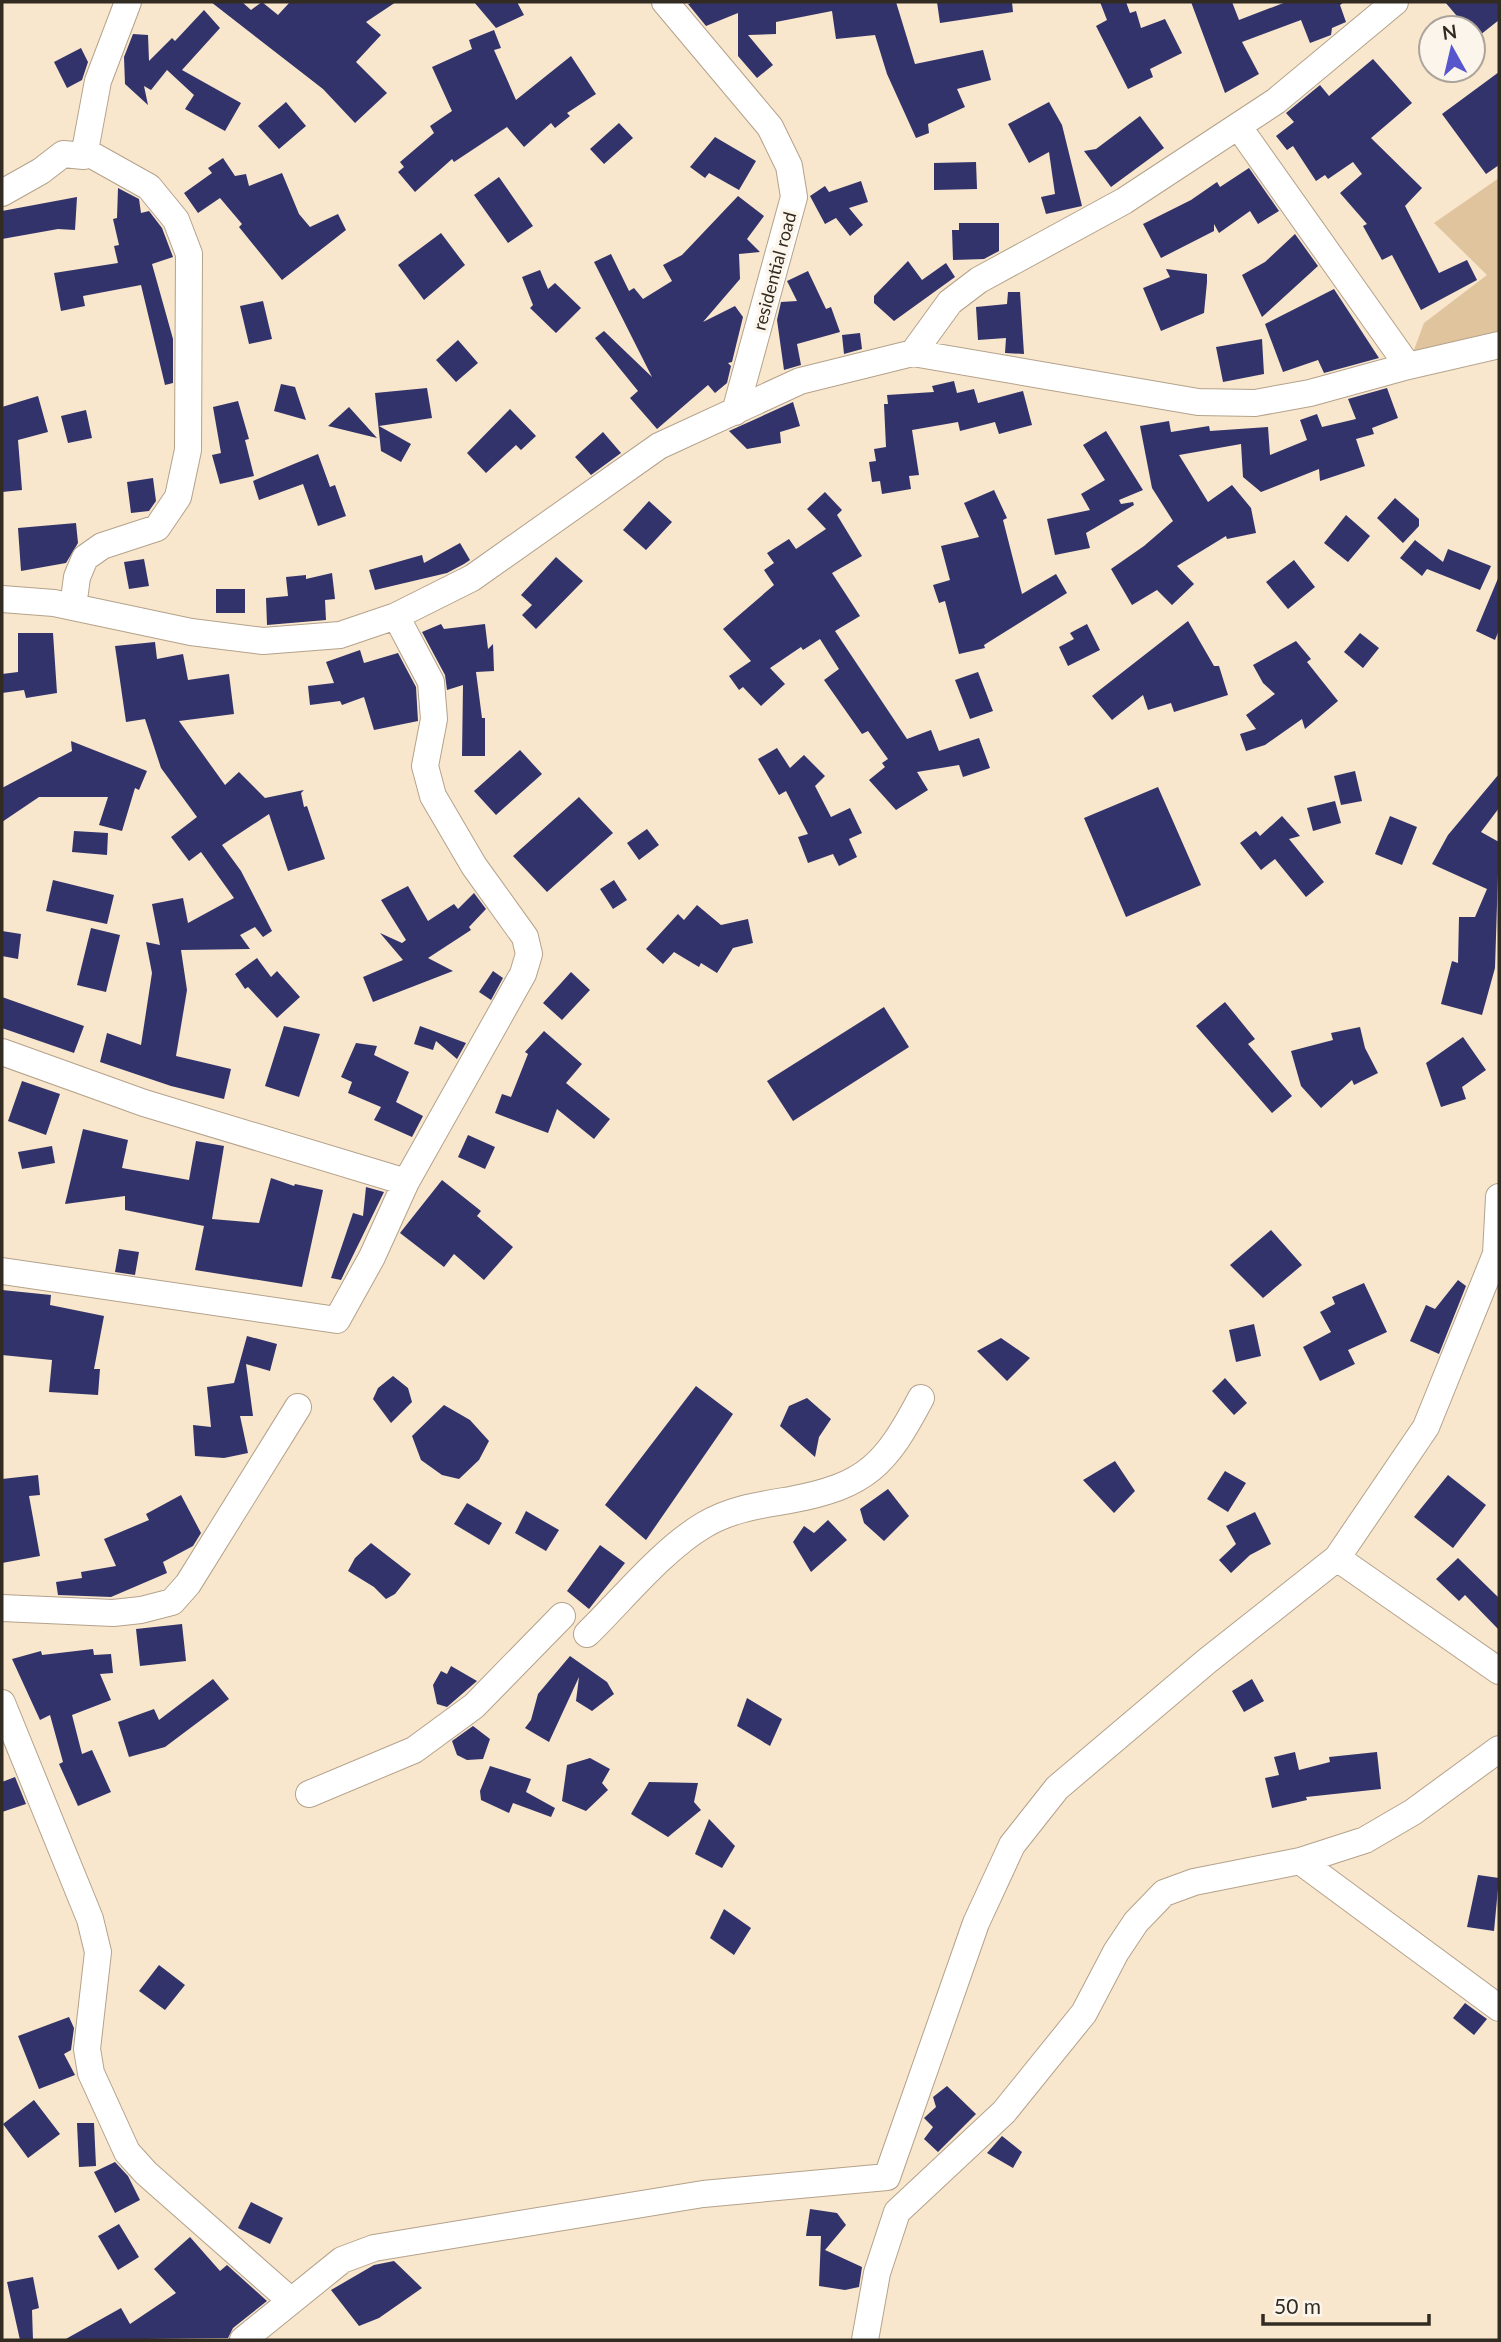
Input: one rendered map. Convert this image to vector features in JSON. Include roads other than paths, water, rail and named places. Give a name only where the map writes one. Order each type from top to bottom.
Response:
[{"type":"street","points":[[84,156],[98,81],[128,2]]},
{"type":"street","name":"residential road","points":[[665,2],[770,127],[789,166],[794,197],[735,412]]},
{"type":"street","points":[[912,353],[950,302],[979,279],[1125,201],[1276,101],[1395,2]]},
{"type":"street","points":[[1238,126],[1408,366]]},
{"type":"street","points":[[2,193],[41,171],[63,154],[90,154],[149,187],[176,220],[189,254],[188,450],[178,497],[157,528],[102,546],[85,558],[77,577],[73,607]]},
{"type":"street","points":[[2,599],[73,607],[191,632],[263,641],[340,635],[396,616],[472,578],[659,446],[800,381],[912,353],[1198,402],[1255,403],[1310,393],[1499,345]]},
{"type":"street","points":[[2,1270],[337,1320],[372,1257],[406,1182],[523,974],[529,954],[525,937],[474,866],[433,796],[425,766],[434,719],[431,682],[396,616]]},
{"type":"street","points":[[2,1052],[144,1103],[406,1182]]},
{"type":"street","points":[[243,2340],[342,2260],[374,2248],[703,2193],[887,2177],[976,1923],[1012,1845],[1057,1788],[1196,1670],[1336,1558],[1426,1427],[1498,1255],[1499,1197]]},
{"type":"street","points":[[587,1634],[671,1551],[704,1525],[753,1505],[842,1488],[875,1467],[896,1444],[921,1398]]},
{"type":"street","points":[[2,1608],[113,1613],[172,1602],[188,1584],[298,1407]]},
{"type":"street","points":[[1336,1558],[1499,1671]]},
{"type":"street","points":[[309,1794],[414,1750],[474,1706],[562,1616]]},
{"type":"street","points":[[2,1703],[90,1919],[98,1952],[87,2049],[91,2073],[127,2152],[146,2174],[290,2300]]},
{"type":"street","points":[[865,2340],[877,2273],[897,2212],[1004,2112],[1084,2013],[1116,1952],[1136,1922],[1164,1893],[1194,1882],[1300,1861],[1364,1840],[1413,1812],[1499,1749]]},
{"type":"street","points":[[1300,1861],[1499,2008]]}]
